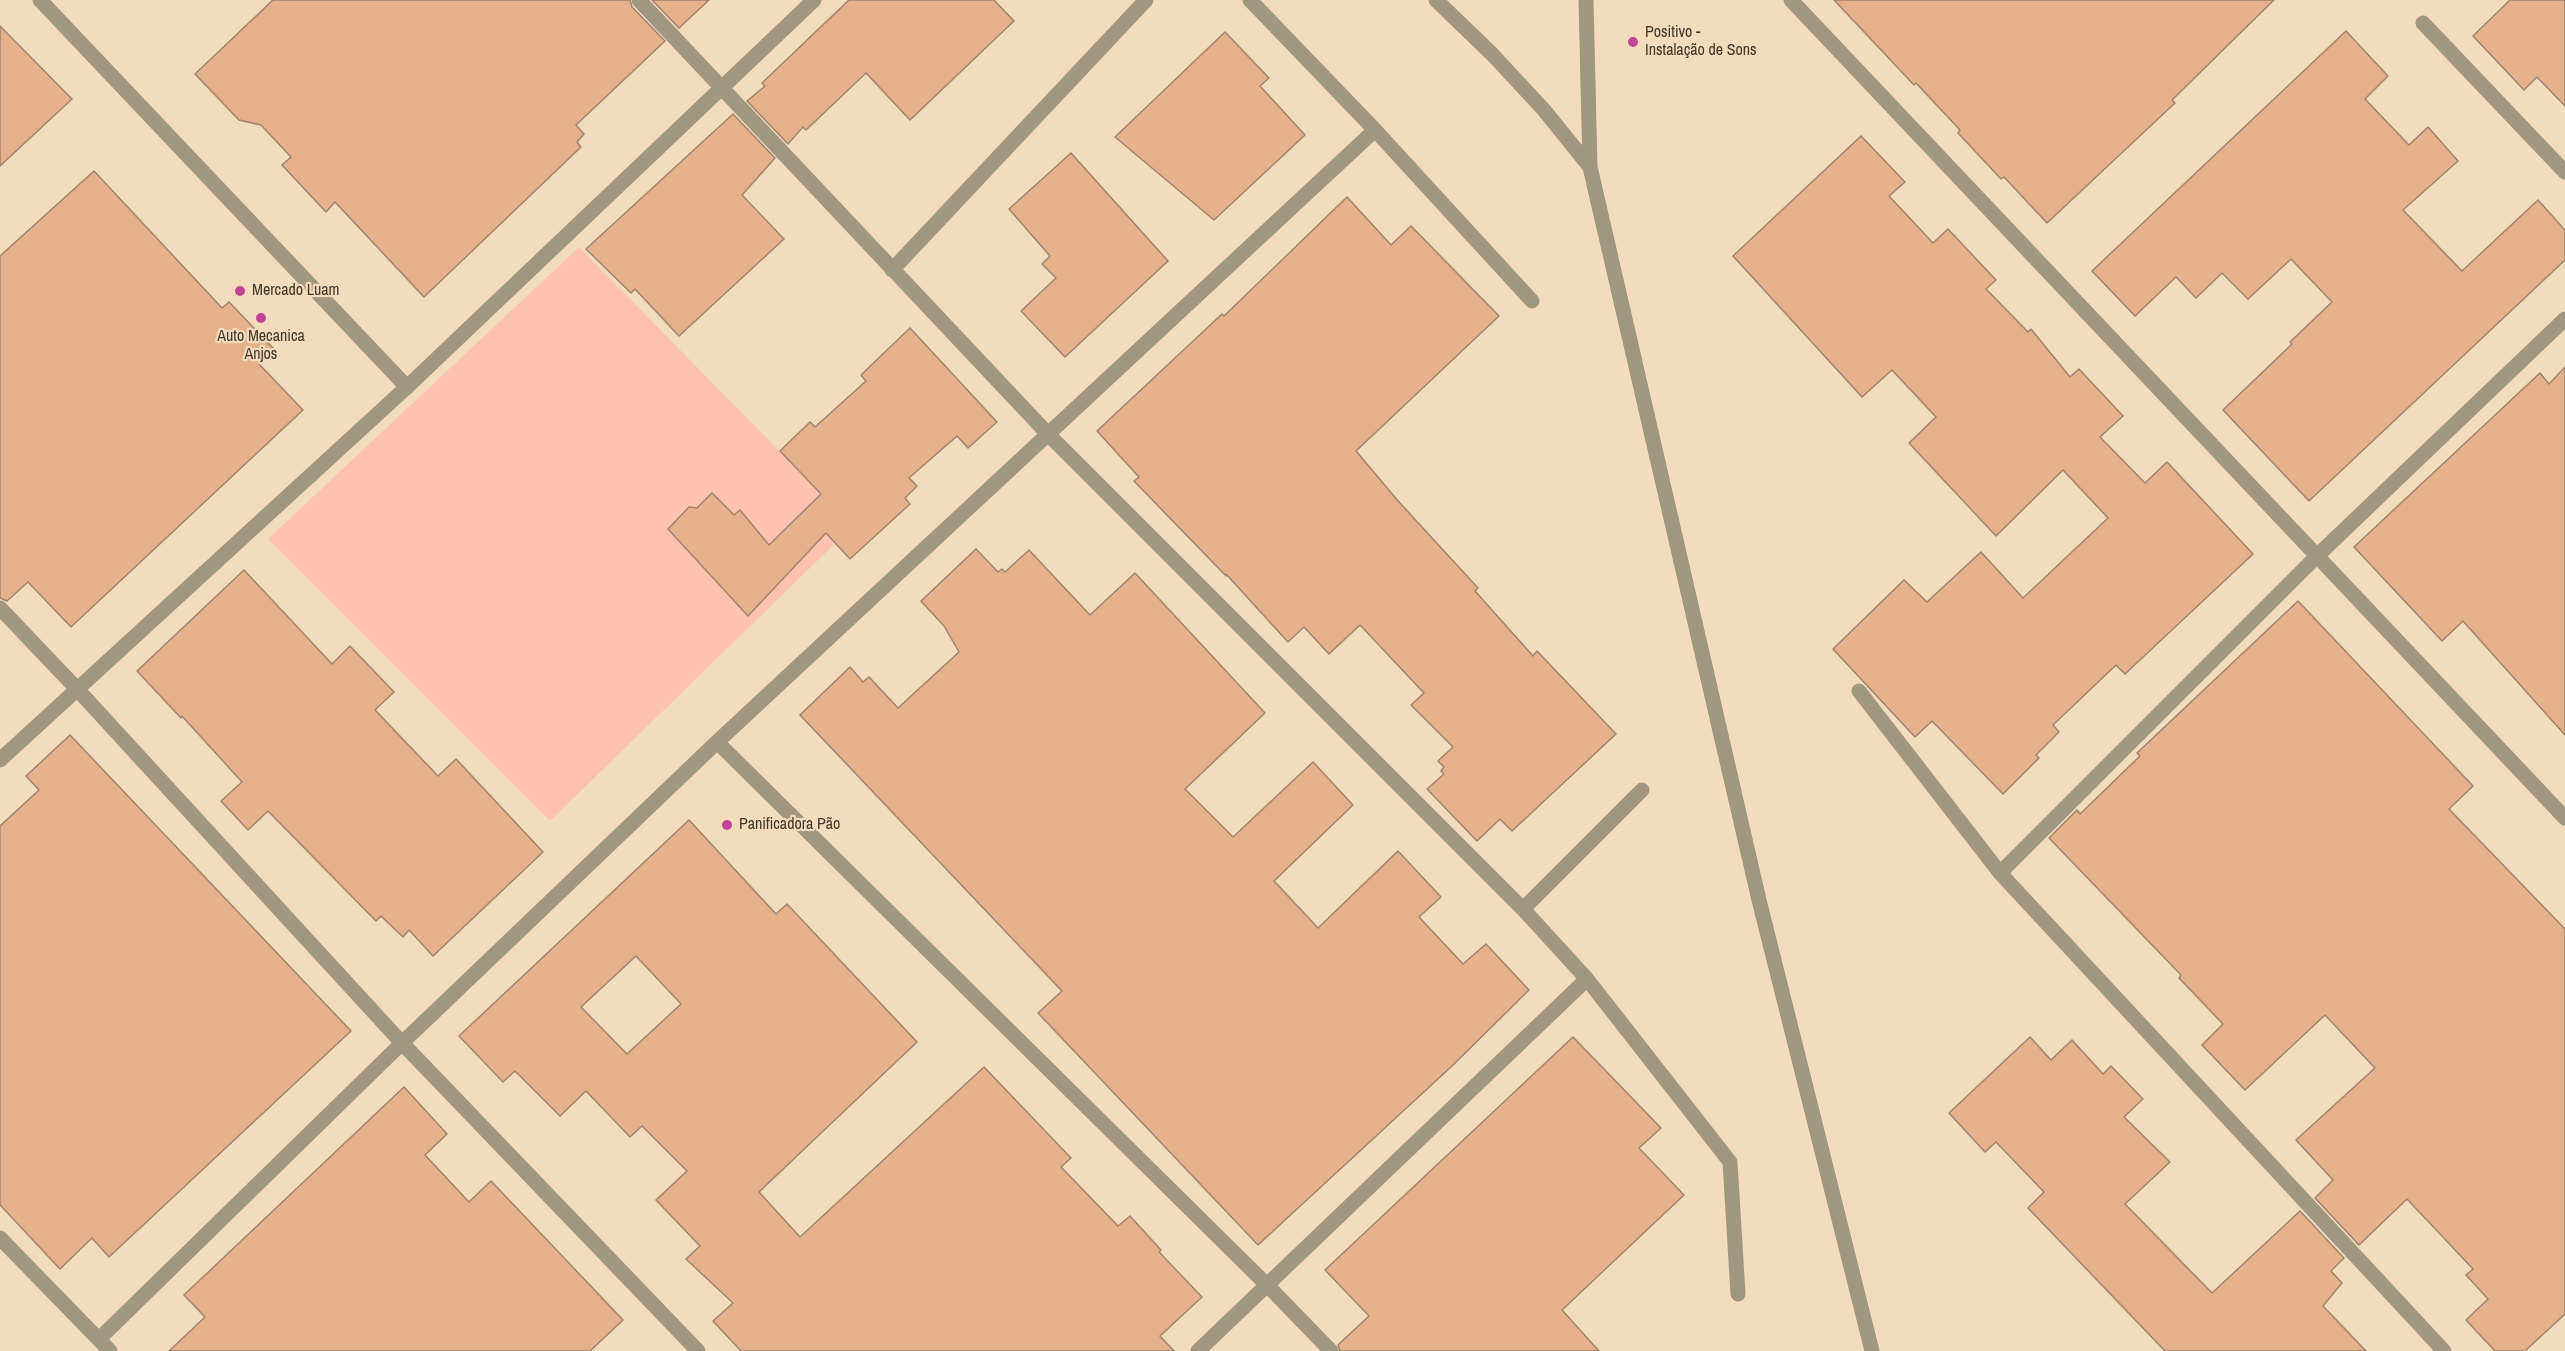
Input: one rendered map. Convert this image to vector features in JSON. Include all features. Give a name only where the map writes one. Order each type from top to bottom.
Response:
[{"type":"street","points":[[40,0],[407,387]]},
{"type":"street","points":[[639,0],[1048,434],[1523,909],[1587,979],[1730,1162],[1738,1294]]},
{"type":"street","points":[[0,760],[407,387],[814,0]]},
{"type":"street","points":[[892,270],[1146,0]]},
{"type":"street","points":[[1250,0],[1375,130],[1532,301]]},
{"type":"street","points":[[1436,0],[1529,94],[1590,167]]},
{"type":"street","points":[[1586,0],[1590,167],[1759,900],[1872,1351]]},
{"type":"street","points":[[1791,0],[2565,818]]},
{"type":"street","points":[[2423,23],[2565,172]]},
{"type":"street","points":[[99,1339],[402,1042],[717,742],[1375,130]]},
{"type":"street","points":[[2000,873],[2318,555],[2565,319]]},
{"type":"street","points":[[0,608],[402,1042],[698,1351]]},
{"type":"street","points":[[1859,691],[2000,873],[2444,1351]]},
{"type":"street","points":[[717,742],[1267,1285],[1330,1351]]},
{"type":"street","points":[[1523,909],[1642,790]]},
{"type":"street","points":[[1198,1351],[1587,979]]},
{"type":"street","points":[[0,1238],[110,1351]]},
{"type":"shaded area","points":[[579,247],[853,526],[550,821],[268,539]]},
{"type":"building","points":[[273,0],[630,0],[632,7],[665,41],[576,125],[584,134],[577,142],[581,147],[424,297],[335,202],[326,212],[282,165],[291,157],[261,125],[239,120],[195,74]]},
{"type":"building","points":[[652,0],[709,0],[679,28]]},
{"type":"building","points":[[849,0],[994,0],[1014,21],[910,120],[866,73],[806,130],[803,127],[788,144],[747,101],[765,86],[762,83]]},
{"type":"building","points":[[1834,0],[2274,0],[2172,100],[2175,103],[2047,223],[2004,177],[2001,179],[1958,133],[1960,130]]},
{"type":"building","points":[[2510,0],[2565,0],[2565,106],[2537,77],[2524,90],[2473,36]]},
{"type":"building","points":[[0,26],[72,99],[0,166]]},
{"type":"building","points":[[2346,31],[2388,76],[2365,99],[2409,145],[2428,127],[2458,161],[2403,210],[2462,271],[2538,200],[2565,230],[2565,260],[2309,501],[2223,410],[2332,302],[2291,259],[2248,299],[2222,273],[2196,298],[2176,277],[2135,316],[2092,271]]},
{"type":"building","points":[[1225,32],[1269,78],[1260,86],[1305,135],[1214,220],[1115,137]]},
{"type":"building","points":[[733,114],[775,158],[742,195],[784,239],[679,336],[635,289],[631,293],[586,249]]},
{"type":"building","points":[[1861,136],[1905,182],[1889,196],[1933,243],[1948,229],[1996,280],[1986,289],[2028,332],[2031,329],[2070,377],[2079,369],[2123,416],[2100,437],[2145,483],[2167,462],[2253,554],[2125,674],[2116,665],[2053,725],[2059,732],[2036,755],[2039,758],[2003,794],[1932,721],[1915,737],[1833,649],[1904,580],[1927,602],[1981,552],[2023,598],[2108,518],[2063,470],[1996,536],[1909,443],[1936,417],[1892,370],[1862,397],[1733,256]]},
{"type":"building","points":[[1071,153],[1168,261],[1065,357],[1021,311],[1056,278],[1042,264],[1050,256],[1009,209]]},
{"type":"building","points":[[94,171],[222,308],[229,302],[274,349],[259,364],[303,410],[71,627],[28,582],[7,601],[0,598],[0,256]]},
{"type":"building","points":[[1347,197],[1391,245],[1411,226],[1499,316],[1356,451],[1399,502],[1478,588],[1475,591],[1533,656],[1537,651],[1616,734],[1512,831],[1500,819],[1477,841],[1427,789],[1444,774],[1441,771],[1444,767],[1438,761],[1453,747],[1411,705],[1424,693],[1360,625],[1329,654],[1304,627],[1288,642],[1226,574],[1226,576],[1134,481],[1139,477],[1097,431],[1222,314],[1224,316]]},
{"type":"building","points":[[910,328],[997,422],[968,448],[957,436],[909,478],[917,486],[905,498],[910,504],[850,559],[826,533],[748,616],[668,529],[689,507],[697,508],[712,493],[734,515],[740,510],[769,545],[821,494],[780,451],[810,422],[815,427],[866,381],[861,375]]},
{"type":"building","points":[[2565,367],[2565,735],[2463,621],[2442,641],[2354,547],[2540,373],[2549,384]]},
{"type":"building","points":[[976,549],[998,572],[1002,569],[1005,572],[1029,550],[1090,615],[1135,573],[1265,713],[1185,789],[1233,837],[1313,762],[1353,805],[1274,881],[1318,928],[1398,851],[1441,897],[1419,917],[1463,964],[1486,944],[1529,990],[1452,1066],[1258,1245],[1038,1013],[1062,991],[800,715],[850,667],[863,682],[869,677],[898,708],[959,652],[944,626],[921,601]]},
{"type":"building","points":[[244,570],[332,664],[350,646],[394,692],[375,710],[438,776],[456,759],[543,852],[433,956],[409,930],[403,937],[381,916],[376,921],[268,811],[248,830],[221,801],[242,782],[137,671]]},
{"type":"building","points":[[2298,601],[2473,786],[2449,809],[2565,929],[2565,1314],[2525,1351],[2495,1351],[2466,1320],[2488,1299],[2466,1275],[2473,1269],[2407,1199],[2359,1245],[2315,1198],[2333,1180],[2296,1140],[2375,1068],[2325,1015],[2245,1090],[2202,1045],[2223,1024],[2179,978],[2181,975],[2049,838],[2077,810],[2080,814],[2140,756],[2137,753]]},
{"type":"building","points":[[70,735],[351,1031],[109,1257],[92,1238],[60,1269],[0,1205],[0,826],[39,790],[26,776]]},
{"type":"building","points":[[689,820],[776,914],[787,904],[917,1042],[759,1192],[800,1237],[984,1067],[1071,1158],[1061,1167],[1118,1226],[1130,1216],[1161,1250],[1159,1252],[1202,1297],[1160,1336],[1174,1351],[741,1351],[713,1321],[733,1303],[686,1259],[700,1246],[656,1200],[687,1171],[642,1126],[630,1137],[586,1091],[560,1116],[515,1071],[503,1082],[459,1036]],"holes":[[[636,956],[681,1004],[627,1054],[581,1007]]]},
{"type":"building","points":[[1573,1037],[1661,1128],[1639,1148],[1684,1195],[1562,1310],[1599,1351],[1340,1351],[1338,1345],[1369,1316],[1325,1270]]},
{"type":"building","points":[[2030,1037],[2051,1060],[2072,1040],[2103,1074],[2111,1066],[2143,1099],[2124,1117],[2170,1162],[2125,1204],[2212,1293],[2300,1211],[2344,1258],[2331,1271],[2342,1283],[2323,1306],[2366,1351],[2165,1351],[2028,1208],[2044,1192],[1996,1142],[1985,1152],[1949,1113]]},
{"type":"building","points":[[404,1087],[447,1134],[425,1155],[469,1202],[491,1181],[623,1320],[590,1351],[169,1351],[205,1317],[184,1295]]},
{"type":"place","name":"Positivo - Instalação de Sons","points":[[1633,42]]},
{"type":"place","name":"Mercado Luam","points":[[240,291]]},
{"type":"place","name":"Auto Mecanica Anjos","points":[[261,318]]},
{"type":"place","name":"Panificadora Pão","points":[[727,825]]}]
